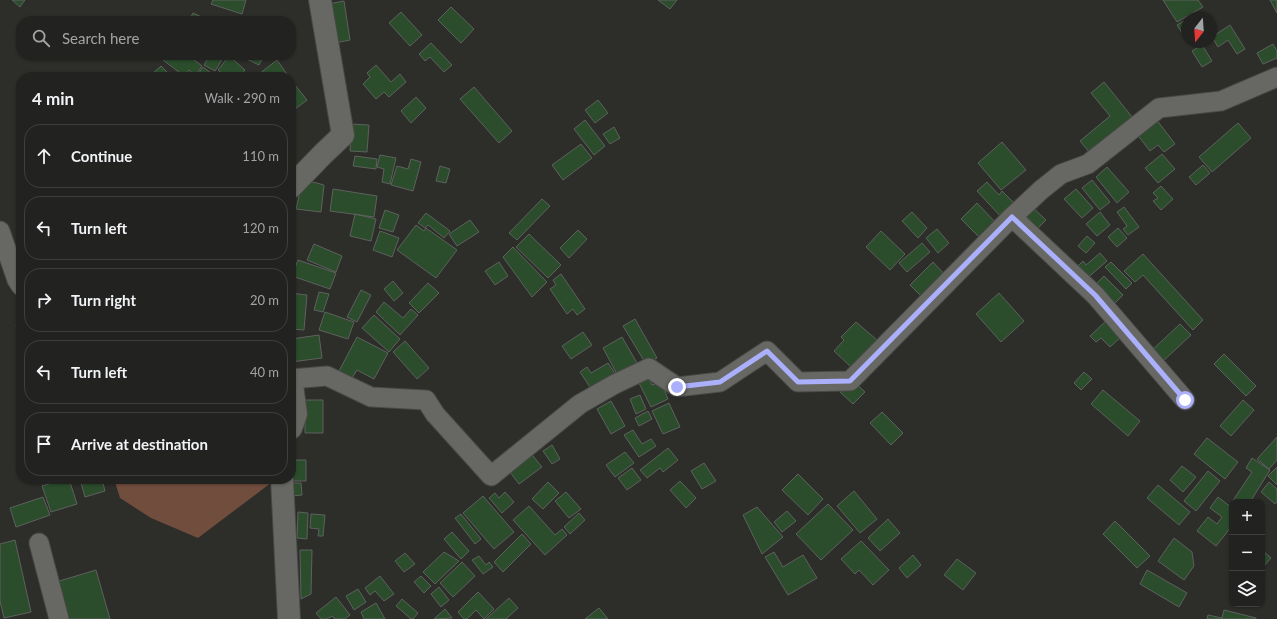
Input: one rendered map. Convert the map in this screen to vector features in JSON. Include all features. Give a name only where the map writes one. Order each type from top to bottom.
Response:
[{"type":"street","points":[[296,182],[343,135],[320,0]]},
{"type":"street","points":[[296,378],[327,376],[371,397],[426,400],[435,414],[491,476],[580,404],[615,384],[649,368],[677,387],[720,382],[767,351],[798,382],[850,381],[1012,217],[1061,174],[1088,164],[1159,108],[1221,101],[1277,77]]},
{"type":"street","points":[[1012,217],[1095,295],[1185,400]]},
{"type":"street","points":[[0,231],[16,277]]},
{"type":"street","points":[[282,484],[289,619]]},
{"type":"street","points":[[39,544],[59,619]]},
{"type":"shaded area","points":[[116,484],[269,484],[198,538],[151,518],[120,498]]},
{"type":"building","points":[[12,0],[25,0],[20,7]]},
{"type":"building","points":[[213,0],[246,0],[242,14],[211,4]]},
{"type":"building","points":[[658,0],[677,0],[670,9]]},
{"type":"building","points":[[1163,0],[1198,0],[1203,7],[1194,12],[1181,12],[1181,20],[1177,22]]},
{"type":"building","points":[[1270,0],[1277,0],[1277,13]]},
{"type":"building","points":[[344,1],[350,40],[330,44],[323,5]]},
{"type":"building","points":[[451,7],[474,29],[461,43],[438,20]]},
{"type":"building","points":[[401,12],[422,35],[410,46],[389,23]]},
{"type":"building","points":[[193,13],[199,16],[192,16]]},
{"type":"building","points":[[1181,23],[1181,31],[1177,25]]},
{"type":"building","points":[[1230,25],[1245,49],[1237,54],[1228,40],[1218,47],[1217,34]]},
{"type":"building","points":[[431,43],[452,65],[444,72],[430,57],[425,61],[419,54]]},
{"type":"building","points":[[1273,44],[1277,51],[1277,58],[1263,64],[1257,53]]},
{"type":"building","points":[[1197,48],[1204,48],[1212,61],[1202,67],[1192,51]]},
{"type":"building","points":[[163,60],[194,60],[202,66],[198,72],[191,72],[189,70],[187,72],[179,72]]},
{"type":"building","points":[[207,60],[222,60],[215,71],[204,65]]},
{"type":"building","points":[[226,60],[234,60],[245,70],[243,72],[220,72],[218,70]]},
{"type":"building","points":[[248,60],[262,60],[259,65]]},
{"type":"building","points":[[277,60],[285,72],[262,72]]},
{"type":"building","points":[[376,65],[391,82],[400,74],[406,82],[389,97],[384,92],[376,99],[363,84],[370,77],[367,73]]},
{"type":"building","points":[[161,66],[167,72],[154,72]]},
{"type":"building","points":[[203,67],[210,72],[200,72]]},
{"type":"building","points":[[1104,82],[1133,118],[1090,153],[1080,141],[1110,116],[1091,93]]},
{"type":"building","points":[[296,86],[307,100],[296,108]]},
{"type":"building","points":[[474,87],[512,131],[499,143],[460,99]]},
{"type":"building","points":[[416,97],[426,108],[411,123],[401,111]]},
{"type":"building","points":[[598,100],[608,113],[595,123],[585,110]]},
{"type":"building","points":[[1156,119],[1175,144],[1164,152],[1158,145],[1150,151],[1136,133]]},
{"type":"building","points":[[585,120],[605,146],[594,155],[574,129]]},
{"type":"building","points":[[1238,123],[1251,138],[1212,172],[1199,157]]},
{"type":"building","points":[[352,124],[369,125],[367,152],[350,151]]},
{"type":"building","points":[[614,127],[620,138],[610,144],[603,134]]},
{"type":"building","points":[[1002,142],[1026,170],[1001,190],[978,163]]},
{"type":"building","points":[[581,144],[592,158],[563,180],[552,165]]},
{"type":"building","points":[[1162,154],[1175,169],[1158,183],[1145,168]]},
{"type":"building","points":[[380,155],[396,158],[390,184],[382,182],[384,169],[377,167]]},
{"type":"building","points":[[355,156],[377,159],[376,169],[353,166]]},
{"type":"building","points":[[411,159],[421,162],[413,191],[391,185],[397,166],[408,169]]},
{"type":"building","points":[[1203,165],[1210,173],[1196,185],[1189,177]]},
{"type":"building","points":[[440,166],[450,169],[446,183],[436,181]]},
{"type":"building","points":[[1107,167],[1129,192],[1117,203],[1096,177]]},
{"type":"building","points":[[1092,180],[1110,202],[1100,210],[1082,188]]},
{"type":"building","points":[[309,181],[324,185],[321,212],[296,209],[300,192]]},
{"type":"building","points":[[987,182],[999,195],[1002,191],[1016,205],[1002,218],[977,191]]},
{"type":"building","points":[[1161,186],[1173,199],[1161,210],[1153,201],[1158,198],[1153,193]]},
{"type":"building","points":[[333,189],[377,196],[374,217],[330,211]]},
{"type":"building","points":[[1076,189],[1093,208],[1082,218],[1064,199]]},
{"type":"building","points":[[542,199],[550,206],[517,240],[509,233]]},
{"type":"building","points":[[977,203],[996,223],[980,238],[961,219]]},
{"type":"building","points":[[1030,205],[1046,220],[1036,230],[1021,215]]},
{"type":"building","points":[[1124,207],[1139,227],[1128,235],[1123,229],[1127,226],[1117,212]]},
{"type":"building","points":[[385,210],[399,215],[393,232],[379,228]]},
{"type":"building","points":[[912,212],[927,228],[918,238],[902,221]]},
{"type":"building","points":[[1100,212],[1110,225],[1097,236],[1086,224]]},
{"type":"building","points":[[426,213],[450,231],[444,238],[428,225],[425,228],[418,223]]},
{"type":"building","points":[[355,214],[376,219],[371,241],[350,236]]},
{"type":"building","points":[[470,220],[479,232],[457,246],[449,234]]},
{"type":"building","points":[[416,225],[424,231],[426,228],[457,250],[436,278],[397,250]]},
{"type":"building","points":[[1118,228],[1127,238],[1117,247],[1108,237]]},
{"type":"building","points":[[937,229],[949,243],[938,253],[926,238]]},
{"type":"building","points":[[578,230],[587,239],[569,258],[560,248]]},
{"type":"building","points":[[380,231],[399,238],[392,257],[373,250]]},
{"type":"building","points":[[881,231],[905,254],[890,270],[866,247]]},
{"type":"building","points":[[529,234],[561,265],[548,278],[516,247]]},
{"type":"building","points":[[1087,236],[1095,243],[1086,253],[1078,246]]},
{"type":"building","points":[[922,243],[930,252],[907,272],[899,263]]},
{"type":"building","points":[[314,244],[342,256],[336,272],[307,260]]},
{"type":"building","points":[[513,247],[547,282],[532,297],[503,257]]},
{"type":"building","points":[[1100,253],[1107,261],[1085,280],[1075,269],[1083,261],[1086,265]]},
{"type":"building","points":[[1143,254],[1203,320],[1193,330],[1143,275],[1135,282],[1124,271]]},
{"type":"building","points":[[298,260],[336,273],[330,289],[296,277],[296,265]]},
{"type":"building","points":[[499,262],[508,276],[495,285],[485,271]]},
{"type":"building","points":[[933,262],[944,274],[921,296],[910,285]]},
{"type":"building","points":[[1111,262],[1132,283],[1126,289],[1105,267]]},
{"type":"building","points":[[561,274],[585,309],[577,315],[573,309],[567,314],[550,289],[556,285],[553,280]]},
{"type":"building","points":[[1104,276],[1123,295],[1111,307],[1092,288]]},
{"type":"building","points":[[393,281],[403,293],[394,301],[384,289]]},
{"type":"building","points":[[428,283],[439,293],[419,313],[409,303]]},
{"type":"building","points":[[361,290],[371,295],[357,322],[347,317]]},
{"type":"building","points":[[319,292],[329,294],[323,312],[314,310]]},
{"type":"building","points":[[999,293],[1024,321],[1001,342],[976,314]]},
{"type":"building","points":[[296,294],[307,295],[304,330],[296,329]]},
{"type":"building","points":[[384,302],[403,318],[411,309],[418,315],[400,335],[376,312]]},
{"type":"building","points":[[325,312],[354,322],[348,339],[319,330]]},
{"type":"building","points":[[374,315],[400,339],[389,352],[362,328]]},
{"type":"building","points":[[635,319],[657,358],[646,364],[623,326]]},
{"type":"building","points":[[1107,320],[1122,336],[1110,347],[1101,338],[1096,342],[1090,336]]},
{"type":"building","points":[[856,322],[877,340],[851,367],[834,351],[844,340],[841,337]]},
{"type":"building","points":[[1180,324],[1191,335],[1161,363],[1150,352]]},
{"type":"building","points":[[583,332],[592,345],[571,359],[562,346]]},
{"type":"building","points":[[319,335],[322,358],[296,361],[296,338]]},
{"type":"building","points":[[357,337],[388,353],[374,379],[357,370],[352,378],[339,371]]},
{"type":"building","points":[[622,337],[637,363],[617,374],[603,348]]},
{"type":"building","points":[[405,341],[429,368],[417,379],[393,352]]},
{"type":"building","points":[[1224,354],[1256,386],[1246,396],[1214,364]]},
{"type":"building","points":[[608,363],[616,375],[592,390],[580,372],[587,367],[591,373]]},
{"type":"building","points":[[1084,372],[1092,379],[1081,390],[1074,383]]},
{"type":"building","points":[[648,376],[652,385],[661,382],[668,399],[651,407],[638,381]]},
{"type":"building","points":[[852,380],[865,392],[853,404],[840,392]]},
{"type":"building","points":[[1103,390],[1140,421],[1128,436],[1091,404]]},
{"type":"building","points":[[640,395],[646,409],[636,414],[630,399]]},
{"type":"building","points":[[305,400],[323,400],[323,433],[305,433]]},
{"type":"building","points":[[1243,400],[1254,410],[1231,436],[1220,426]]},
{"type":"building","points":[[611,401],[625,426],[611,434],[597,409]]},
{"type":"building","points":[[669,403],[680,427],[663,434],[652,411]]},
{"type":"building","points":[[648,411],[652,419],[639,426],[635,418]]},
{"type":"building","points":[[882,412],[903,433],[891,445],[870,423]]},
{"type":"building","points":[[633,430],[642,444],[651,439],[656,446],[639,457],[624,435]]},
{"type":"building","points":[[1277,437],[1277,460],[1269,469],[1257,459]]},
{"type":"building","points":[[1207,438],[1238,462],[1225,479],[1194,454]]},
{"type":"building","points":[[552,445],[560,459],[552,464],[543,451]]},
{"type":"building","points":[[668,448],[678,460],[663,472],[660,468],[647,478],[640,470]]},
{"type":"building","points":[[529,451],[542,467],[519,484],[506,467]]},
{"type":"building","points":[[625,452],[634,463],[615,477],[606,465]]},
{"type":"building","points":[[1252,458],[1270,470],[1252,499],[1234,499],[1252,472],[1246,468]]},
{"type":"building","points":[[296,460],[306,460],[306,481],[296,481]]},
{"type":"building","points":[[704,463],[716,481],[702,489],[691,471]]},
{"type":"building","points":[[1182,466],[1196,477],[1183,492],[1170,480]]},
{"type":"building","points":[[1277,467],[1277,485],[1268,476]]},
{"type":"building","points":[[632,468],[641,480],[627,490],[618,478]]},
{"type":"building","points":[[1208,471],[1220,481],[1196,511],[1184,501]]},
{"type":"building","points":[[798,474],[823,499],[808,515],[782,490]]},
{"type":"building","points":[[680,481],[696,498],[686,508],[670,490]]},
{"type":"building","points":[[548,482],[559,493],[543,509],[532,499]]},
{"type":"building","points":[[1269,482],[1277,489],[1277,502],[1275,504],[1261,492]]},
{"type":"building","points":[[301,483],[302,495],[291,496],[290,484]]},
{"type":"building","points":[[48,484],[71,484],[77,504],[51,512],[42,486]]},
{"type":"building","points":[[81,484],[103,484],[105,491],[85,497]]},
{"type":"building","points":[[1158,485],[1190,512],[1179,525],[1147,498]]},
{"type":"building","points":[[854,491],[877,519],[860,533],[837,506]]},
{"type":"building","points":[[505,492],[514,502],[502,513],[489,498],[495,493],[499,498]]},
{"type":"building","points":[[566,492],[581,509],[569,518],[555,501]]},
{"type":"building","points":[[483,496],[514,532],[494,549],[463,513]]},
{"type":"building","points":[[43,497],[50,515],[16,527],[10,508]]},
{"type":"building","points":[[1218,497],[1229,506],[1229,530],[1216,546],[1197,531],[1208,517],[1217,524],[1222,517],[1210,508]]},
{"type":"building","points":[[828,504],[853,530],[821,560],[796,534]]},
{"type":"building","points":[[529,506],[555,535],[562,529],[567,535],[545,555],[513,520]]},
{"type":"building","points":[[757,507],[783,537],[762,554],[743,515]]},
{"type":"building","points":[[787,511],[796,521],[782,532],[774,522]]},
{"type":"building","points":[[298,512],[308,513],[307,539],[297,538]]},
{"type":"building","points":[[579,513],[585,520],[570,534],[564,527]]},
{"type":"building","points":[[311,514],[325,515],[323,536],[318,536],[319,529],[310,528]]},
{"type":"building","points":[[461,514],[481,539],[475,544],[455,518]]},
{"type":"building","points":[[888,519],[900,533],[880,551],[868,538]]},
{"type":"building","points":[[1115,521],[1150,556],[1137,568],[1103,534]]},
{"type":"building","points":[[452,532],[469,551],[461,559],[444,539]]},
{"type":"building","points":[[522,534],[531,544],[503,572],[494,562]]},
{"type":"building","points":[[1174,538],[1192,552],[1194,566],[1184,580],[1158,561]]},
{"type":"building","points":[[15,540],[31,612],[4,618],[0,601],[0,544]]},
{"type":"building","points":[[861,541],[889,570],[873,585],[859,570],[855,574],[841,559]]},
{"type":"building","points":[[300,550],[312,550],[311,594],[301,599]]},
{"type":"building","points":[[444,552],[459,561],[435,584],[423,572]]},
{"type":"building","points":[[774,552],[783,567],[803,555],[817,578],[788,595],[765,557]]},
{"type":"building","points":[[405,553],[415,564],[404,572],[395,561]]},
{"type":"building","points":[[1265,553],[1271,558],[1265,565]]},
{"type":"building","points":[[913,555],[921,565],[907,578],[899,568]]},
{"type":"building","points":[[479,556],[486,565],[489,562],[493,567],[483,574],[472,560]]},
{"type":"building","points":[[957,559],[976,573],[963,590],[944,575]]},
{"type":"building","points":[[462,562],[475,576],[453,597],[440,583]]},
{"type":"building","points":[[96,570],[110,619],[66,619],[56,582]]},
{"type":"building","points":[[1147,570],[1187,593],[1179,607],[1140,584]]},
{"type":"building","points":[[380,576],[394,594],[384,601],[375,591],[370,595],[365,588]]},
{"type":"building","points":[[421,576],[431,586],[424,593],[414,582]]},
{"type":"building","points":[[439,587],[449,600],[441,607],[431,594]]},
{"type":"building","points":[[358,589],[366,602],[354,610],[346,596]]},
{"type":"building","points":[[478,592],[494,609],[484,619],[476,610],[467,619],[464,619],[458,612]]},
{"type":"building","points":[[336,597],[350,615],[345,619],[335,619],[332,616],[327,619],[321,619],[316,613]]},
{"type":"building","points":[[509,598],[518,608],[506,619],[486,619]]},
{"type":"building","points":[[402,599],[418,613],[413,619],[411,619],[396,606]]},
{"type":"building","points":[[376,603],[385,619],[364,619],[361,612]]},
{"type":"building","points":[[599,608],[608,619],[585,619]]},
{"type":"building","points":[[445,609],[452,618],[434,619]]},
{"type":"building","points":[[1224,610],[1256,619],[1207,619],[1208,615],[1222,618]]},
{"type":"route","points":[[677,387],[720,382],[767,351],[798,382],[850,381],[1012,217],[1095,295],[1185,400]]}]
